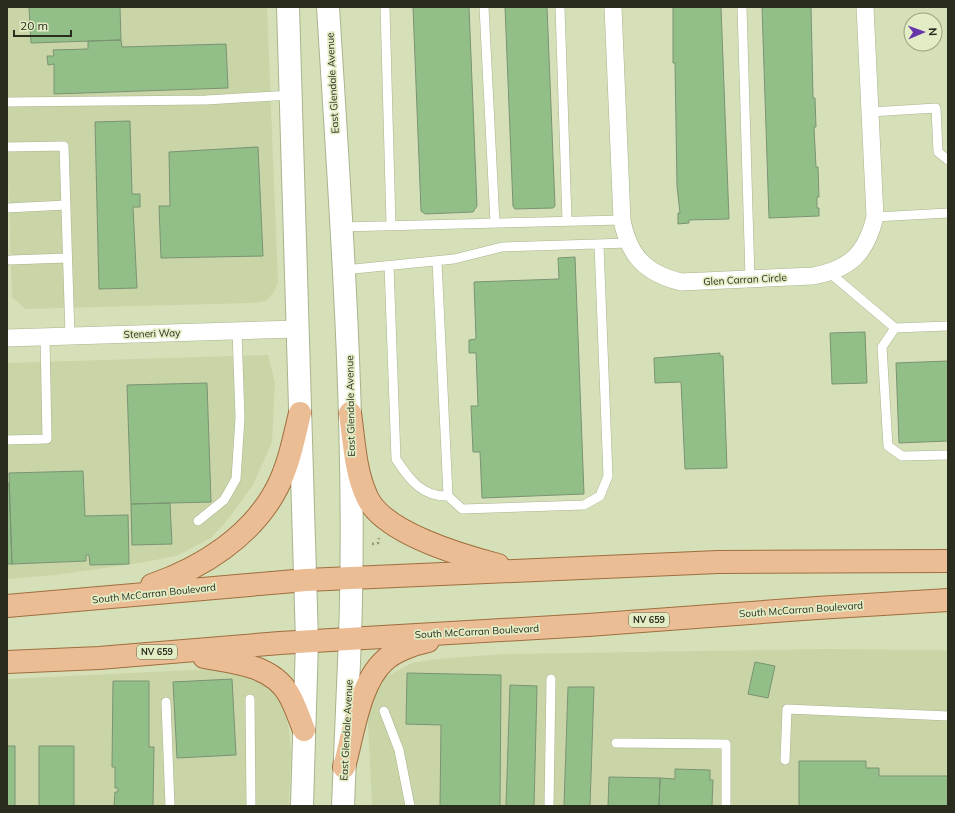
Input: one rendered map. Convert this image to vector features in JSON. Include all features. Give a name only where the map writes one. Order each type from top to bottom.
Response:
[{"type":"main road","points":[[288,7],[306,580],[307,641],[302,806]]},
{"type":"main road","name":"East Glendale Avenue","points":[[328,7],[344,270],[350,413],[352,578],[343,806]]},
{"type":"main road","points":[[127,595],[191,570],[216,554],[243,531],[263,510],[277,488],[286,466],[300,413]]},
{"type":"main road","points":[[350,413],[358,470],[367,498],[380,514],[407,531],[439,547],[463,556],[523,571]]},
{"type":"main road","name":"South McCarran Boulevard","points":[[7,606],[80,601],[127,595],[306,580],[718,562],[948,561]]},
{"type":"main road","name":"South McCarran Boulevard","points":[[7,662],[99,658],[168,651],[350,638],[467,632],[948,600]]},
{"type":"main road","points":[[344,767],[363,696],[372,676],[384,661],[403,650],[423,642],[467,632]]},
{"type":"main road","points":[[168,651],[241,663],[259,669],[277,680],[288,691],[304,730]]},
{"type":"street","name":"Glen Carran Circle","points":[[613,7],[622,220],[633,252],[646,267],[663,277],[681,282],[813,276],[830,272],[847,264],[859,253],[870,236],[875,217],[865,7]]},
{"type":"street","name":"Steneri Way","points":[[7,338],[298,329]]},
{"type":"lane","points":[[385,7],[391,225]]},
{"type":"lane","points":[[484,7],[495,223]]},
{"type":"lane","points":[[560,7],[567,221]]},
{"type":"lane","points":[[742,7],[750,278]]},
{"type":"lane","points":[[7,102],[206,100],[291,95]]},
{"type":"lane","points":[[870,112],[936,108],[938,152],[948,160]]},
{"type":"lane","points":[[7,147],[64,146],[70,336]]},
{"type":"lane","points":[[7,208],[66,205]]},
{"type":"lane","points":[[875,217],[948,213]]},
{"type":"lane","points":[[341,226],[622,220]]},
{"type":"lane","points":[[344,270],[454,259],[502,247],[629,243]]},
{"type":"lane","points":[[388,266],[396,459],[408,478],[421,490],[439,496],[448,496],[462,509],[584,505],[600,496],[608,476],[599,245]]},
{"type":"lane","points":[[10,260],[67,258]]},
{"type":"lane","points":[[437,261],[448,496]]},
{"type":"lane","points":[[830,272],[895,328],[948,326]]},
{"type":"lane","points":[[895,328],[882,347],[888,446],[902,456],[948,455]]},
{"type":"lane","points":[[198,521],[224,500],[236,479],[240,418],[237,331]]},
{"type":"lane","points":[[7,440],[47,439],[45,337]]},
{"type":"lane","points":[[549,806],[551,679]]},
{"type":"lane","points":[[250,699],[251,806]]},
{"type":"lane","points":[[166,702],[170,806]]},
{"type":"lane","points":[[785,760],[787,709],[948,716]]},
{"type":"lane","points":[[384,711],[399,750],[410,806]]},
{"type":"lane","points":[[616,743],[726,744],[726,806]]},
{"type":"shaded area","points":[[7,7],[267,7],[278,282],[274,292],[266,301],[252,303],[25,309],[12,297],[7,151]]},
{"type":"shaded area","points":[[268,355],[275,383],[272,442],[253,485],[229,518],[211,538],[176,556],[140,563],[56,575],[7,579],[7,363]]},
{"type":"shaded area","points":[[825,649],[948,650],[948,806],[372,806],[368,721],[370,704],[384,678],[412,663],[436,659],[505,654]]},
{"type":"shaded area","points":[[213,669],[254,676],[278,695],[285,711],[289,730],[291,752],[289,806],[7,806],[7,679]]},
{"type":"building","points":[[29,7],[120,7],[121,40],[31,43]]},
{"type":"building","points":[[413,7],[469,7],[477,206],[473,212],[425,214],[421,211]]},
{"type":"building","points":[[505,7],[547,7],[555,206],[553,208],[515,209],[513,206]]},
{"type":"building","points":[[673,7],[721,7],[729,219],[689,220],[689,223],[678,224],[678,213],[680,213],[677,186],[675,63],[673,63]]},
{"type":"building","points":[[762,7],[811,7],[813,98],[815,98],[816,127],[814,127],[819,197],[817,197],[817,208],[819,208],[819,216],[769,218]]},
{"type":"building","points":[[121,40],[122,47],[226,44],[228,88],[54,94],[54,64],[48,65],[47,56],[54,56],[53,50],[88,49],[88,41]]},
{"type":"building","points":[[130,121],[132,194],[140,194],[140,207],[133,207],[137,288],[99,289],[95,122]]},
{"type":"building","points":[[258,147],[263,256],[161,258],[159,206],[170,206],[169,152]]},
{"type":"building","points":[[575,257],[584,494],[482,498],[480,452],[473,452],[471,406],[478,406],[476,353],[469,353],[469,340],[476,339],[474,282],[559,279],[558,258]]},
{"type":"building","points":[[865,332],[867,383],[832,384],[830,333]]},
{"type":"building","points":[[720,353],[720,356],[723,356],[727,468],[685,469],[681,382],[655,383],[654,358]]},
{"type":"building","points":[[948,361],[948,441],[899,443],[896,363]]},
{"type":"building","points":[[207,383],[211,502],[131,504],[127,385]]},
{"type":"building","points":[[83,471],[85,516],[128,515],[129,564],[90,565],[89,555],[86,555],[86,561],[12,564],[9,473]]},
{"type":"building","points":[[7,483],[9,483],[12,564],[7,564]]},
{"type":"building","points":[[170,503],[172,544],[132,545],[131,504]]},
{"type":"building","points":[[755,662],[775,666],[768,698],[748,694]]},
{"type":"building","points":[[407,673],[501,675],[500,806],[440,806],[441,725],[406,724]]},
{"type":"building","points":[[232,679],[236,755],[177,758],[173,682]]},
{"type":"building","points":[[113,681],[149,681],[149,747],[154,747],[153,806],[114,806],[115,792],[118,792],[118,788],[115,788],[115,767],[112,767]]},
{"type":"building","points":[[510,685],[537,686],[534,806],[506,806]]},
{"type":"building","points":[[568,687],[594,687],[590,806],[564,806]]},
{"type":"building","points":[[7,746],[15,746],[15,806],[7,806]]},
{"type":"building","points":[[39,746],[74,746],[74,806],[39,806]]},
{"type":"building","points":[[799,761],[866,761],[866,768],[879,768],[879,776],[948,776],[948,806],[799,806]]},
{"type":"building","points":[[675,769],[710,770],[710,780],[713,780],[712,806],[659,806],[660,778],[675,779]]},
{"type":"building","points":[[609,777],[660,778],[659,806],[608,806]]}]
